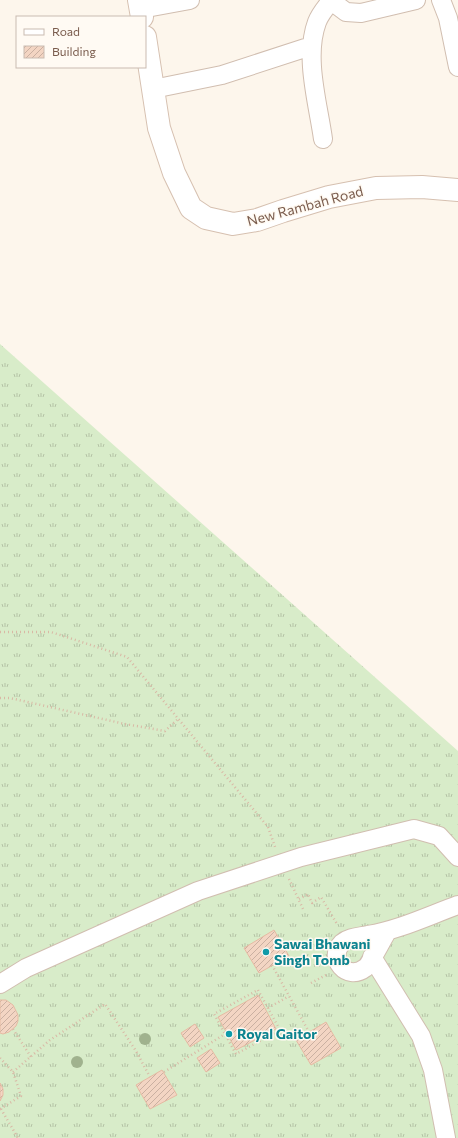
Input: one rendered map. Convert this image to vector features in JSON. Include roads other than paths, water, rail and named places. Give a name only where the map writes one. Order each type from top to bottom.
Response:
[{"type":"street","points":[[141,8],[190,0]]},
{"type":"street","points":[[324,139],[312,65],[314,38],[318,21],[330,0],[346,12],[361,13],[416,0]]},
{"type":"street","points":[[441,0],[448,18],[458,67]]},
{"type":"street","name":"New Rambah Road","points":[[146,44],[159,128],[174,173],[191,208],[206,218],[233,224],[257,220],[329,197],[376,188],[422,187],[458,190]]},
{"type":"street","points":[[153,89],[222,75],[305,48]]},
{"type":"street","points":[[0,984],[26,968],[198,891],[301,857],[414,829],[439,836],[458,857]]},
{"type":"street","points":[[387,932],[365,968],[355,972],[346,971],[340,966],[337,956],[340,945],[346,939],[387,932],[458,905]]},
{"type":"street","points":[[372,957],[421,1036],[433,1070],[446,1138]]},
{"type":"place","name":"Sawai Bhawani Singh Tomb","points":[[266,952]]},
{"type":"place","name":"Royal Gaitor","points":[[229,1034]]}]
